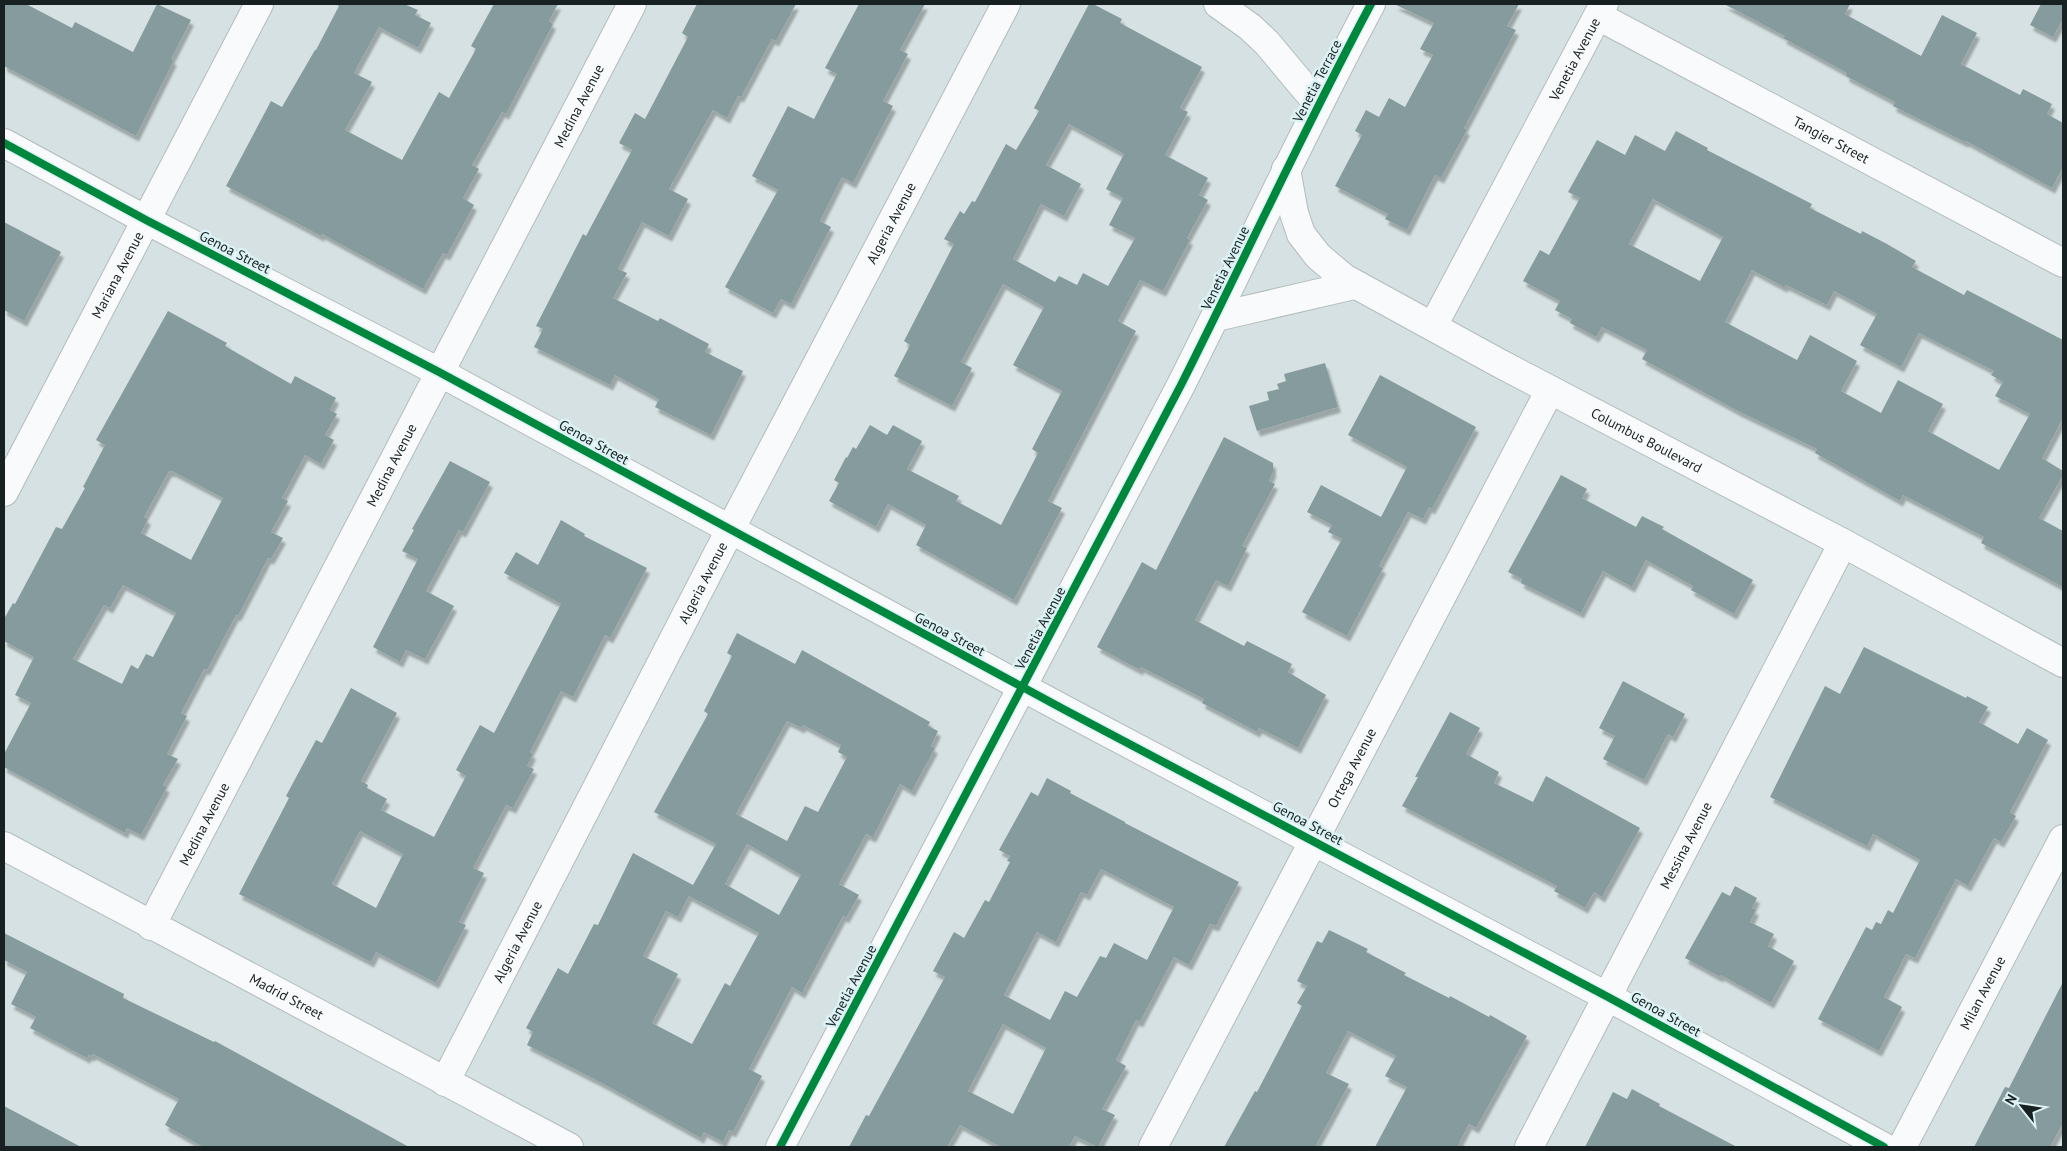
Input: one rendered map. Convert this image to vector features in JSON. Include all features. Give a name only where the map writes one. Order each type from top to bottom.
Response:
[{"type":"street","name":"Mariana Avenue","points":[[4,492],[259,4]]},
{"type":"street","name":"Medina Avenue","points":[[151,926],[632,4]]},
{"type":"street","name":"Algeria Avenue","points":[[445,1082],[730,530],[1006,4]]},
{"type":"street","points":[[1218,4],[1250,27],[1267,43],[1318,104]]},
{"type":"street","name":"Venetia Terrace","points":[[1286,169],[1371,4]]},
{"type":"street","name":"Tangier Street","points":[[1601,10],[2063,263]]},
{"type":"street","name":"Venetia Avenue","points":[[1433,326],[1601,10]]},
{"type":"street","name":"Genoa Street","points":[[4,143],[146,220],[439,372],[1023,687],[1608,996],[1884,1147]]},
{"type":"street","name":"Venetia Avenue","points":[[780,1147],[1216,316],[1286,169]]},
{"type":"street","name":"Columbus Boulevard","points":[[1286,169],[1294,213],[1301,234],[1326,264],[1354,285],[1843,543],[2063,663]]},
{"type":"street","points":[[1216,316],[1354,285]]},
{"type":"street","name":"Ortega Avenue","points":[[1153,1147],[1550,390]]},
{"type":"street","name":"Messina Avenue","points":[[1529,1147],[1843,543]]},
{"type":"street","name":"Milan Avenue","points":[[1902,1147],[2063,840]]},
{"type":"street","name":"Madrid Street","points":[[4,846],[569,1147]]},
{"type":"building","points":[[4,4],[26,4],[72,28],[75,22],[133,52],[157,4],[191,20],[171,59],[174,60],[136,136],[4,66]]},
{"type":"building","points":[[335,4],[404,4],[418,10],[415,15],[431,23],[418,48],[379,27],[354,73],[372,82],[345,130],[402,160],[439,92],[449,98],[476,49],[471,46],[494,4],[558,4],[549,21],[553,24],[506,114],[502,112],[472,165],[479,169],[463,198],[474,205],[447,255],[443,253],[423,289],[322,234],[321,236],[226,186],[271,101],[282,107],[316,50],[339,6]]},
{"type":"building","points":[[697,4],[796,4],[776,41],[772,39],[741,97],[738,96],[727,118],[713,110],[669,189],[688,199],[669,236],[642,222],[618,269],[627,273],[613,298],[658,321],[660,318],[709,344],[705,352],[743,371],[711,435],[655,407],[659,399],[615,375],[610,385],[534,347],[543,329],[536,326],[583,234],[586,236],[632,150],[619,143],[635,113],[645,119],[688,37],[682,33]]},
{"type":"building","points":[[859,4],[925,4],[900,50],[908,54],[883,101],[893,106],[853,183],[842,177],[820,221],[831,227],[791,304],[781,299],[773,313],[725,287],[778,190],[752,176],[788,106],[814,119],[837,74],[825,68]]},
{"type":"building","points":[[1089,4],[1093,4],[1122,19],[1120,23],[1202,67],[1180,108],[1188,112],[1165,155],[1208,178],[1199,195],[1208,200],[1187,238],[1190,240],[1163,291],[1140,280],[1118,321],[1136,331],[1048,501],[1062,508],[1014,600],[916,545],[926,525],[888,504],[876,527],[829,501],[839,483],[834,480],[846,457],[853,447],[856,449],[870,425],[887,435],[893,425],[922,441],[907,469],[959,496],[956,501],[1001,525],[1038,453],[1032,449],[1062,391],[1013,365],[1044,307],[1003,284],[961,362],[972,368],[952,406],[894,376],[910,345],[904,341],[954,244],[944,239],[960,211],[964,214],[972,201],[975,202],[1006,144],[1016,150],[1039,111],[1034,108]],"holes":[[[1069,124],[1124,154],[1106,189],[1123,198],[1109,225],[1135,238],[1108,286],[1083,273],[1077,285],[1059,276],[1055,282],[1013,259],[1041,204],[1064,216],[1081,184],[1046,165]]]},
{"type":"building","points":[[1394,4],[1519,4],[1507,26],[1516,30],[1464,128],[1467,130],[1441,178],[1435,175],[1407,230],[1385,219],[1388,214],[1335,186],[1362,135],[1355,131],[1366,110],[1379,117],[1389,98],[1405,107],[1433,55],[1420,49],[1434,23]]},
{"type":"building","points":[[1724,4],[1850,4],[1845,14],[1921,56],[1942,15],[1977,33],[1961,64],[2020,95],[2023,89],[2052,104],[2047,114],[2063,123],[2063,167],[2052,188],[1966,141],[1893,106],[1895,102],[1846,76],[1847,73],[1783,38],[1785,36]]},
{"type":"building","points":[[2041,4],[2063,4],[2063,19],[2053,37],[2030,25]]},
{"type":"building","points":[[1676,131],[1708,148],[1707,150],[1812,204],[1810,208],[1861,234],[1862,231],[1887,244],[1916,261],[1912,267],[1964,295],[1967,290],[2063,340],[2063,418],[2042,458],[2063,471],[2063,475],[2039,518],[2063,531],[2063,587],[1981,543],[1984,537],[1903,495],[1900,501],[1815,453],[1817,449],[1740,412],[1642,359],[1647,350],[1602,327],[1596,337],[1570,323],[1572,319],[1555,310],[1560,301],[1523,281],[1540,250],[1549,255],[1580,198],[1568,192],[1597,140],[1625,155],[1635,135],[1665,151]],"holes":[[[1653,199],[1723,237],[1700,281],[1629,244]],[[1752,270],[1784,287],[1786,285],[1827,305],[1834,291],[1877,314],[1860,345],[1901,367],[1919,333],[1994,371],[1991,375],[2003,382],[1995,396],[2030,414],[1999,470],[1928,431],[1943,404],[1898,380],[1881,413],[1841,391],[1857,361],[1810,335],[1797,360],[1725,322]]]},
{"type":"building","points":[[4,222],[61,252],[24,321],[4,310]]},
{"type":"building","points":[[168,311],[227,343],[225,346],[291,384],[295,376],[336,398],[330,410],[337,414],[325,435],[334,440],[321,464],[305,455],[282,498],[288,501],[271,532],[283,538],[271,559],[268,558],[238,616],[236,615],[207,670],[204,669],[181,713],[187,716],[167,754],[178,759],[163,785],[167,787],[141,835],[127,828],[125,833],[4,767],[4,754],[31,703],[15,695],[34,657],[4,641],[4,619],[13,603],[15,604],[56,527],[62,529],[85,488],[83,487],[105,445],[96,440]],"holes":[[[169,471],[223,498],[191,560],[141,533],[148,519],[144,517]],[[123,585],[176,613],[153,657],[146,654],[138,669],[131,665],[122,684],[73,659],[104,605],[110,608]]]},
{"type":"building","points":[[1325,363],[1338,407],[1257,431],[1249,406],[1269,400],[1267,392],[1279,389],[1277,384],[1286,381],[1284,374]]},
{"type":"building","points":[[1380,375],[1476,427],[1432,509],[1429,507],[1423,519],[1408,512],[1379,566],[1383,568],[1347,636],[1302,612],[1342,539],[1328,532],[1332,525],[1307,512],[1321,485],[1381,517],[1407,467],[1348,435]]},
{"type":"building","points":[[1224,437],[1273,463],[1273,472],[1269,481],[1275,484],[1242,546],[1247,548],[1228,586],[1216,580],[1195,620],[1244,646],[1247,641],[1292,664],[1288,672],[1326,695],[1298,748],[1259,728],[1257,732],[1202,703],[1204,699],[1141,667],[1140,670],[1097,647],[1142,562],[1156,570]]},
{"type":"building","points":[[450,461],[490,482],[463,532],[459,530],[426,591],[454,606],[425,659],[406,650],[400,662],[373,647],[418,559],[402,551],[414,530],[412,529]]},
{"type":"building","points":[[1561,475],[1587,489],[1582,498],[1636,527],[1642,516],[1753,580],[1734,614],[1691,590],[1693,586],[1646,560],[1632,587],[1603,571],[1581,613],[1521,583],[1522,579],[1508,572]]},
{"type":"building","points":[[561,520],[585,534],[584,536],[647,568],[610,638],[605,635],[573,697],[561,691],[530,752],[533,754],[527,766],[534,769],[513,808],[506,805],[473,868],[484,873],[459,922],[466,925],[436,983],[376,952],[371,962],[239,894],[289,798],[286,796],[316,740],[322,743],[351,688],[397,713],[361,781],[368,785],[367,788],[387,799],[381,810],[434,837],[466,776],[456,770],[480,725],[494,733],[561,604],[504,573],[516,552],[538,565]],"holes":[[[360,831],[403,854],[376,908],[332,884]]]},
{"type":"building","points":[[737,633],[795,664],[802,650],[930,722],[928,726],[938,731],[931,746],[935,748],[912,791],[900,784],[873,837],[866,834],[839,884],[859,895],[846,918],[843,916],[802,993],[792,987],[749,1069],[762,1076],[733,1132],[729,1130],[723,1142],[704,1132],[701,1138],[602,1083],[527,1045],[533,1032],[526,1028],[558,968],[568,974],[594,924],[598,925],[633,853],[693,885],[716,844],[654,812],[708,714],[704,711],[732,656],[727,653]],"holes":[[[787,721],[802,728],[803,725],[841,745],[838,752],[847,757],[818,812],[805,806],[787,841],[736,814]],[[747,844],[801,875],[779,915],[725,884]],[[689,896],[759,933],[730,986],[725,983],[692,1044],[652,1023],[678,974],[643,956],[666,911],[678,917]]]},
{"type":"building","points":[[1864,647],[1988,707],[1979,722],[2018,744],[2027,728],[2048,740],[2010,812],[2016,816],[2001,842],[1994,838],[1968,886],[1956,879],[1915,958],[1906,954],[1884,997],[1902,1007],[1879,1051],[1818,1019],[1866,927],[1872,930],[1876,922],[1881,924],[1888,910],[1893,913],[1920,860],[1873,834],[1867,846],[1770,797],[1825,686],[1840,694]]},
{"type":"building","points":[[1623,681],[1685,714],[1673,737],[1668,734],[1644,780],[1603,759],[1615,736],[1599,728]]},
{"type":"building","points":[[1450,712],[1480,728],[1466,754],[1499,772],[1494,783],[1533,802],[1546,776],[1640,828],[1602,897],[1594,892],[1585,908],[1554,891],[1557,886],[1402,806],[1418,777],[1415,777]]},
{"type":"building","points":[[1047,778],[1125,823],[1239,882],[1216,926],[1210,924],[1189,965],[1174,957],[1140,1022],[1136,1020],[1116,1060],[1126,1066],[1102,1109],[1115,1115],[1098,1147],[1075,1136],[1069,1147],[1001,1147],[960,1125],[947,1147],[849,1147],[866,1115],[869,1116],[945,977],[933,971],[954,932],[964,938],[985,900],[989,902],[1010,862],[1007,861],[1010,856],[999,850],[1031,792],[1038,796]],"holes":[[[1101,869],[1174,907],[1147,960],[1114,943],[1106,958],[1100,956],[1077,997],[1065,991],[1050,1020],[1004,995],[1037,932],[1056,942],[1081,892],[1087,895]],[[1003,1024],[1046,1048],[1013,1114],[968,1091]]]},
{"type":"building","points":[[1735,886],[1757,898],[1752,908],[1756,910],[1750,922],[1774,934],[1768,946],[1794,961],[1771,1003],[1721,975],[1720,977],[1685,958],[1722,892],[1730,896]]},
{"type":"building","points":[[1329,930],[1368,949],[1366,952],[1406,973],[1404,975],[1449,998],[1450,996],[1489,1017],[1490,1015],[1527,1036],[1476,1128],[1469,1124],[1457,1147],[1375,1147],[1407,1087],[1385,1076],[1396,1056],[1348,1031],[1326,1073],[1349,1084],[1315,1147],[1224,1147],[1255,1091],[1257,1092],[1302,1006],[1297,1003],[1307,986],[1297,981],[1317,941],[1322,943]]},
{"type":"building","points":[[4,933],[124,994],[123,998],[215,1041],[409,1147],[203,1147],[165,1125],[179,1099],[93,1054],[87,1058],[30,1028],[36,1017],[11,1004],[27,972],[4,960]]},
{"type":"building","points":[[2063,982],[2063,1123],[2050,1147],[1974,1147],[2005,1087],[2009,1088]]},
{"type":"building","points":[[1632,1089],[1660,1104],[1659,1106],[1737,1147],[1585,1147],[1613,1092],[1627,1099]]},
{"type":"building","points":[[4,1106],[81,1147],[4,1147]]},
{"type":"cycle path","points":[[780,1147],[1181,385],[1322,98],[1371,4]]},
{"type":"cycle path","points":[[4,143],[146,220],[439,372],[1065,710],[1608,997],[1884,1147]]}]
